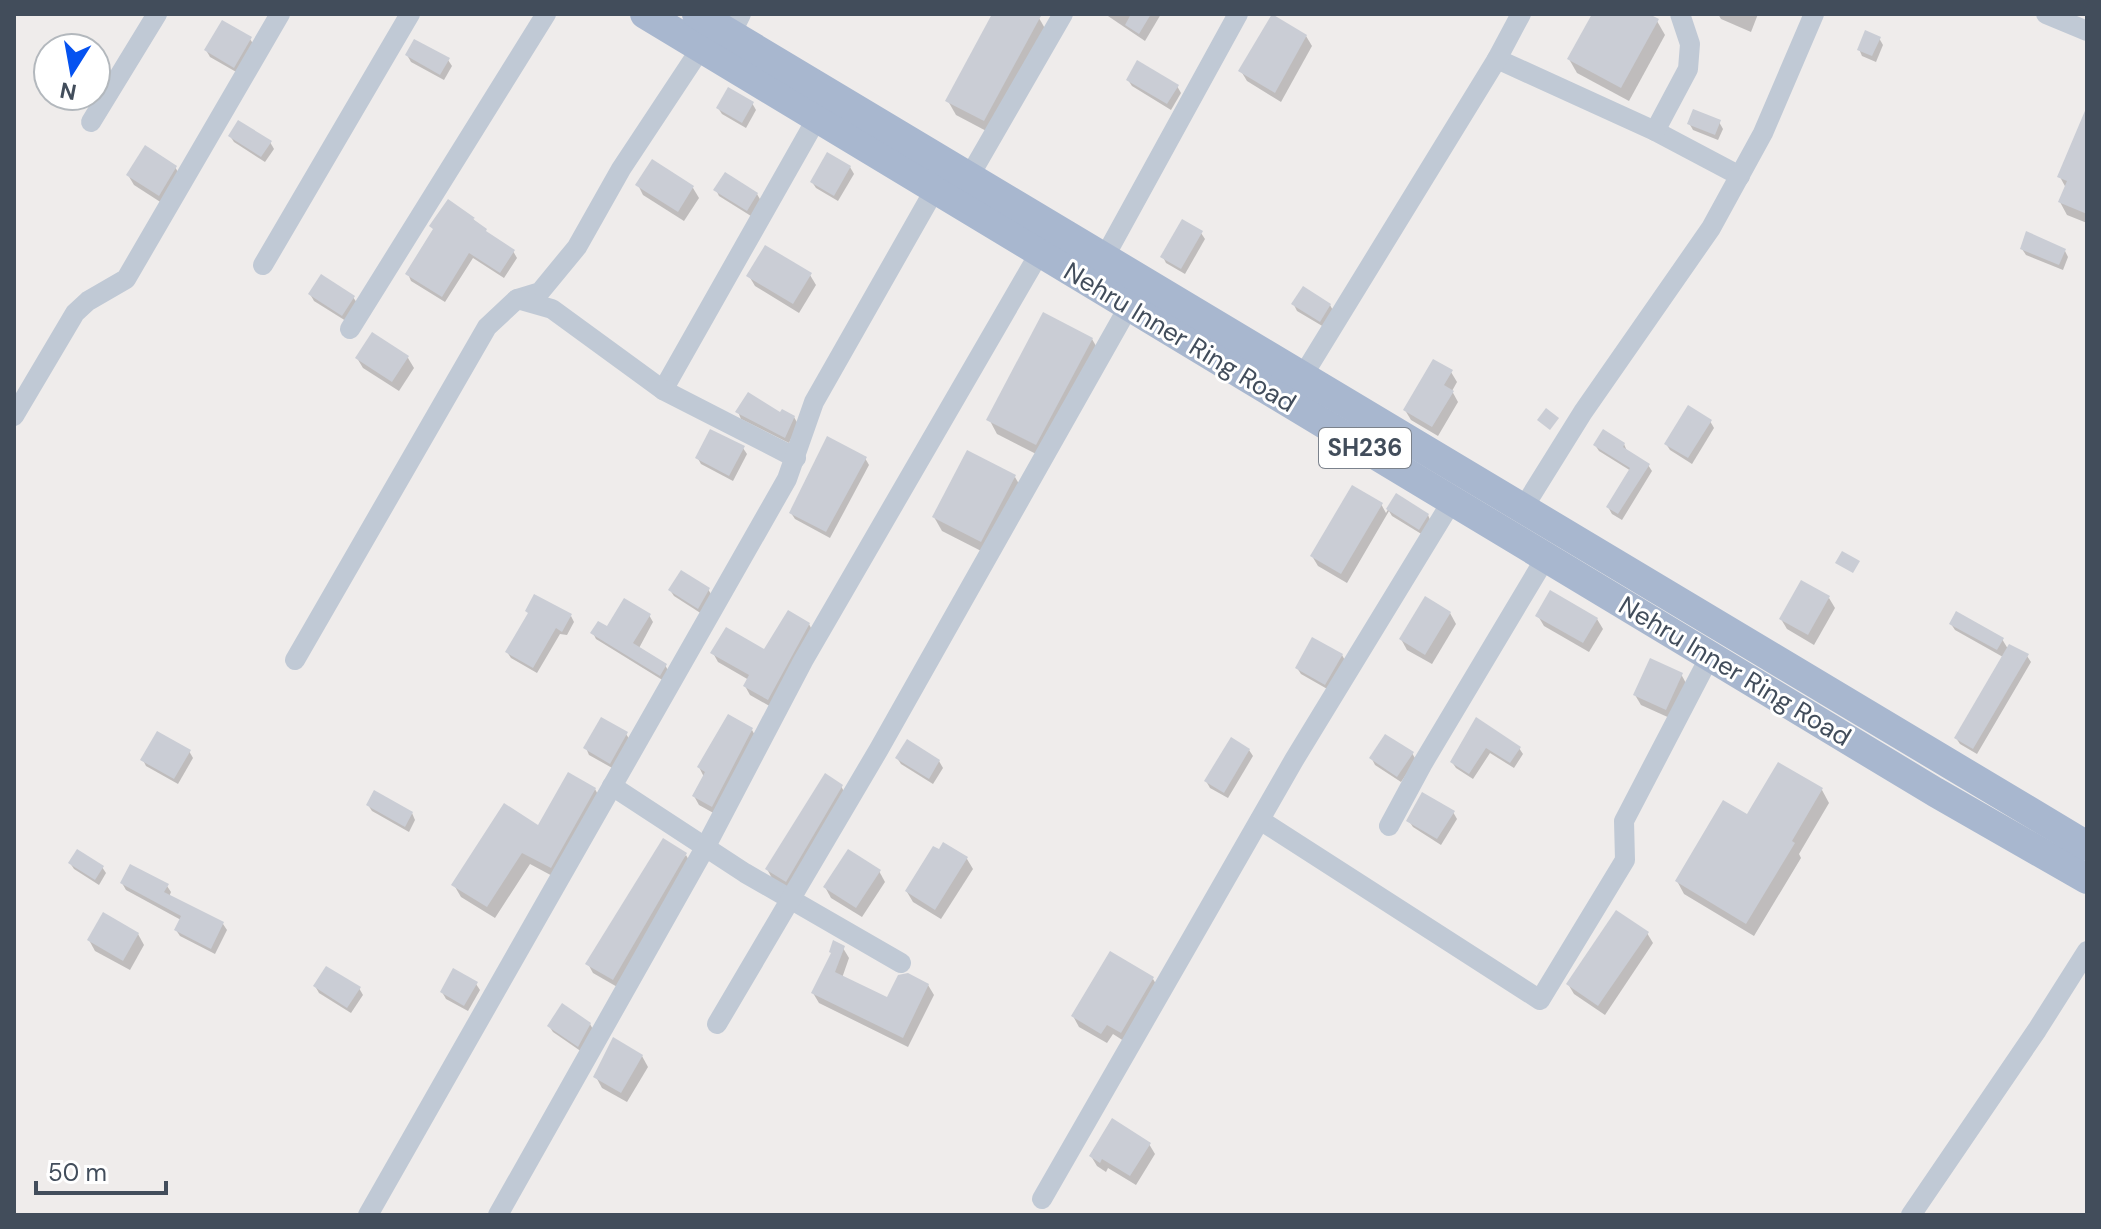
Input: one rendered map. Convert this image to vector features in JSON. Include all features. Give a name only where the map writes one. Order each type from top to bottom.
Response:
[{"type":"main road","name":"Nehru Inner Ring Road","points":[[645,14],[1935,792],[2087,879]]},
{"type":"main road","name":"SH236","points":[[697,14],[736,24],[969,177],[2087,846]]},
{"type":"street","points":[[91,122],[157,14]]},
{"type":"street","points":[[14,416],[75,313],[88,301],[126,279],[280,14]]},
{"type":"street","points":[[263,265],[410,14]]},
{"type":"street","points":[[350,329],[546,14]]},
{"type":"street","points":[[969,177],[1063,14]]},
{"type":"street","points":[[1104,258],[1238,14]]},
{"type":"street","points":[[1302,377],[1497,59],[1521,14]]},
{"type":"street","points":[[1655,131],[1688,69],[1690,44],[1680,14]]},
{"type":"street","points":[[1522,510],[1583,412],[1711,228],[1763,133],[1814,14]]},
{"type":"street","points":[[2046,14],[2085,26]]},
{"type":"street","points":[[295,660],[487,327],[517,299],[540,292],[577,247],[621,169],[701,48]]},
{"type":"street","points":[[1497,59],[1655,131],[1740,176]]},
{"type":"street","points":[[663,390],[817,118]]},
{"type":"street","points":[[368,1215],[787,479],[814,402],[935,189]]},
{"type":"street","points":[[498,1215],[706,846],[803,661],[1040,252]]},
{"type":"street","points":[[517,299],[552,309],[663,390],[796,458]]},
{"type":"street","points":[[717,1024],[879,749],[1129,306]]},
{"type":"street","points":[[1042,1199],[1260,820],[1452,501]]},
{"type":"street","points":[[1389,826],[1546,557]]},
{"type":"street","points":[[1260,820],[1540,1000],[1625,860],[1624,821],[1710,656]]},
{"type":"street","points":[[612,786],[745,873],[901,963]]},
{"type":"street","points":[[1911,1215],[2087,951]]},
{"type":"building","points":[[992,14],[1042,14],[984,121],[945,101]]},
{"type":"building","points":[[1131,14],[1151,14],[1139,34],[1125,25]]},
{"type":"building","points":[[1272,14],[1307,35],[1275,93],[1238,71]]},
{"type":"building","points":[[1592,14],[1649,14],[1659,19],[1621,88],[1567,59]]},
{"type":"building","points":[[222,20],[252,37],[234,68],[204,50]]},
{"type":"building","points":[[1865,30],[1881,37],[1872,56],[1857,50]]},
{"type":"building","points":[[414,39],[450,58],[440,75],[405,55]]},
{"type":"building","points":[[1137,60],[1179,85],[1167,104],[1126,80]]},
{"type":"building","points":[[728,87],[754,102],[742,123],[716,108]]},
{"type":"building","points":[[2087,106],[2087,214],[2058,202],[2067,181],[2057,177]]},
{"type":"building","points":[[1693,109],[1721,120],[1715,135],[1687,124]]},
{"type":"building","points":[[238,120],[272,141],[261,157],[228,136]]},
{"type":"building","points":[[145,145],[177,166],[159,196],[126,175]]},
{"type":"building","points":[[827,152],[851,166],[834,196],[810,182]]},
{"type":"building","points":[[652,159],[694,186],[678,212],[635,185]]},
{"type":"building","points":[[725,172],[758,193],[747,211],[713,190]]},
{"type":"building","points":[[448,199],[475,218],[486,231],[515,250],[500,273],[469,253],[442,297],[405,274],[433,229],[429,226]]},
{"type":"building","points":[[1182,219],[1203,231],[1181,269],[1160,257]]},
{"type":"building","points":[[2026,231],[2066,249],[2059,265],[2020,249]]},
{"type":"building","points":[[765,245],[812,273],[793,304],[746,276]]},
{"type":"building","points":[[321,274],[355,296],[342,316],[308,294]]},
{"type":"building","points":[[1303,286],[1331,304],[1320,322],[1291,304]]},
{"type":"building","points":[[1043,312],[1093,338],[1036,445],[986,420]]},
{"type":"building","points":[[372,332],[409,356],[392,382],[355,358]]},
{"type":"building","points":[[1433,359],[1453,370],[1444,385],[1454,391],[1432,427],[1403,410]]},
{"type":"building","points":[[748,392],[780,412],[782,409],[795,416],[785,438],[735,412]]},
{"type":"building","points":[[1688,405],[1712,420],[1688,458],[1664,444]]},
{"type":"building","points":[[1546,408],[1559,418],[1550,430],[1537,420]]},
{"type":"building","points":[[710,429],[745,446],[729,476],[695,458]]},
{"type":"building","points":[[1603,429],[1625,443],[1623,447],[1650,464],[1618,514],[1606,507],[1630,468],[1593,445]]},
{"type":"building","points":[[827,436],[867,457],[826,532],[789,513]]},
{"type":"building","points":[[967,450],[1016,475],[981,542],[932,517]]},
{"type":"building","points":[[1352,485],[1383,503],[1341,574],[1310,556]]},
{"type":"building","points":[[1396,493],[1429,514],[1419,530],[1386,509]]},
{"type":"building","points":[[1842,551],[1860,561],[1853,573],[1835,563]]},
{"type":"building","points":[[681,570],[710,588],[698,609],[668,590]]},
{"type":"building","points":[[1801,580],[1830,596],[1808,635],[1779,619]]},
{"type":"building","points":[[1550,590],[1598,618],[1583,643],[1535,616]]},
{"type":"building","points":[[534,594],[572,614],[562,632],[556,628],[533,668],[505,652],[528,613],[525,611]]},
{"type":"building","points":[[1425,596],[1451,612],[1425,655],[1399,639]]},
{"type":"building","points":[[624,598],[651,614],[633,643],[667,664],[660,676],[590,633],[598,621],[607,626]]},
{"type":"building","points":[[788,610],[810,623],[768,700],[743,686],[749,675],[710,653],[726,627],[764,649]]},
{"type":"building","points":[[1956,611],[2004,638],[1997,650],[1949,624]]},
{"type":"building","points":[[1312,637],[1343,654],[1325,685],[1295,668]]},
{"type":"building","points":[[2009,644],[2029,654],[1973,749],[1954,738]]},
{"type":"building","points":[[1650,658],[1683,673],[1666,710],[1633,695]]},
{"type":"building","points":[[728,714],[753,728],[712,807],[692,796],[705,772],[697,767]]},
{"type":"building","points":[[601,717],[628,732],[610,764],[583,748]]},
{"type":"building","points":[[1476,717],[1521,747],[1510,763],[1486,748],[1469,774],[1450,762]]},
{"type":"building","points":[[157,731],[191,750],[174,779],[140,760]]},
{"type":"building","points":[[1385,734],[1414,752],[1397,777],[1369,758]]},
{"type":"building","points":[[1231,737],[1250,749],[1224,793],[1204,781]]},
{"type":"building","points":[[907,739],[940,760],[929,779],[895,758]]},
{"type":"building","points":[[1778,762],[1823,788],[1792,841],[1795,843],[1746,924],[1675,881],[1723,800],[1747,814]]},
{"type":"building","points":[[568,772],[596,788],[551,868],[522,853],[487,907],[451,885],[504,803],[538,825]]},
{"type":"building","points":[[825,773],[843,785],[786,882],[765,869]]},
{"type":"building","points":[[374,790],[413,812],[405,827],[366,805]]},
{"type":"building","points":[[1422,792],[1455,811],[1437,839],[1406,821]]},
{"type":"building","points":[[663,838],[687,853],[613,980],[585,964]]},
{"type":"building","points":[[943,842],[968,857],[935,910],[905,891],[933,846],[939,849]]},
{"type":"building","points":[[77,849],[104,866],[95,880],[68,863]]},
{"type":"building","points":[[848,849],[881,870],[856,908],[823,887]]},
{"type":"building","points":[[130,864],[169,884],[164,892],[224,922],[211,949],[174,930],[181,916],[120,883]]},
{"type":"building","points":[[1616,910],[1649,932],[1598,1006],[1566,984]]},
{"type":"building","points":[[103,912],[139,933],[123,961],[87,940]]},
{"type":"building","points":[[833,940],[845,946],[835,972],[887,997],[898,975],[908,973],[929,984],[903,1038],[811,993],[831,953]]},
{"type":"building","points":[[1110,951],[1154,977],[1121,1033],[1107,1025],[1101,1034],[1071,1016]]},
{"type":"building","points":[[326,966],[361,987],[347,1008],[313,986]]},
{"type":"building","points":[[453,968],[478,982],[464,1006],[440,992]]},
{"type":"building","points":[[562,1003],[591,1023],[578,1047],[547,1026]]},
{"type":"building","points":[[613,1037],[643,1055],[621,1093],[593,1077]]},
{"type":"building","points":[[1112,1118],[1151,1143],[1130,1176],[1102,1159],[1100,1163],[1089,1156]]}]
